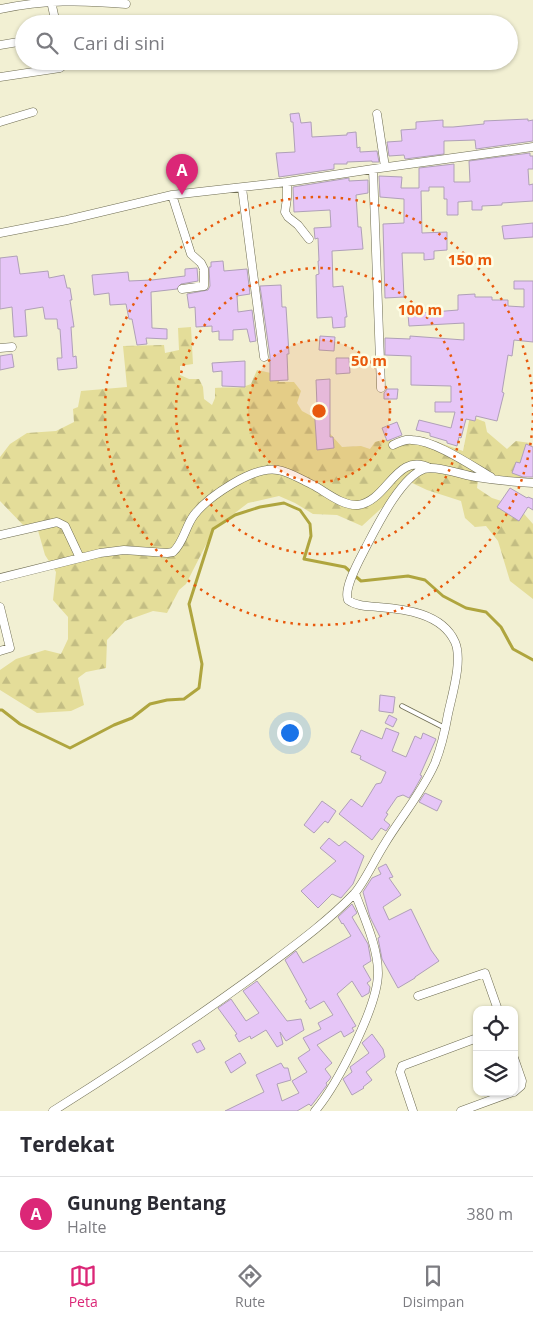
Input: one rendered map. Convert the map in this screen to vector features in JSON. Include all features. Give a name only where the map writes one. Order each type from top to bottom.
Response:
[{"type":"street","points":[[51,1],[54,15]]},
{"type":"street","points":[[0,9],[30,2],[51,1],[94,1],[126,4]]},
{"type":"street","points":[[0,45],[15,42]]},
{"type":"street","points":[[0,78],[48,70]]},
{"type":"street","points":[[0,122],[33,112]]},
{"type":"street","points":[[377,114],[385,167]]},
{"type":"street","points":[[0,233],[172,196],[287,182],[533,147]]},
{"type":"street","points":[[373,169],[382,388]]},
{"type":"street","points":[[287,182],[285,212],[309,239]]},
{"type":"street","points":[[242,188],[264,357]]},
{"type":"street","points":[[172,196],[191,254],[201,263],[204,269],[204,286],[182,289]]},
{"type":"street","points":[[0,348],[12,347]]},
{"type":"street","points":[[393,445],[403,440],[429,443],[494,479]]},
{"type":"street","points":[[0,578],[100,552],[124,550],[173,552],[181,542],[188,524],[200,508],[242,478],[255,472],[278,470],[289,473],[346,504],[358,505],[378,494],[405,467],[419,463],[430,468],[494,479],[533,483]]},
{"type":"street","points":[[52,1111],[161,1042],[213,1006],[323,922],[355,893],[427,778],[435,762],[445,728],[456,673],[457,653],[455,642],[445,629],[429,617],[408,610],[356,605],[346,597],[350,582],[380,519],[397,494],[417,472],[430,468]]},
{"type":"street","points":[[0,535],[57,522],[65,526],[80,558]]},
{"type":"street","points":[[0,607],[10,648],[0,651]]},
{"type":"street","points":[[315,1111],[329,1093],[364,1024],[371,1008],[378,982],[377,965],[371,938],[355,893]]},
{"type":"street","points":[[418,996],[485,973],[497,1006]]},
{"type":"street","points":[[413,1111],[400,1072],[402,1066],[405,1063],[473,1039]]},
{"type":"street","points":[[518,1070],[522,1081],[518,1089]]},
{"type":"street","points":[[461,1111],[503,1096]]},
{"type":"lane","points":[[402,706],[445,728]]},
{"type":"green space","points":[[191,327],[193,364],[180,366],[180,375],[189,379],[199,379],[203,387],[204,399],[212,405],[215,398],[215,388],[251,384],[257,370],[271,373],[279,382],[294,382],[301,391],[297,403],[302,411],[317,419],[342,447],[361,446],[370,449],[375,442],[386,439],[404,442],[423,437],[463,451],[470,416],[485,422],[487,432],[507,449],[516,441],[530,443],[526,487],[478,480],[477,488],[492,498],[517,506],[533,524],[533,599],[510,581],[498,541],[486,526],[475,527],[465,518],[461,501],[427,490],[410,482],[362,526],[337,515],[313,514],[279,496],[248,503],[214,529],[186,584],[179,590],[167,613],[153,611],[125,621],[107,640],[106,668],[86,672],[78,678],[84,705],[71,711],[37,713],[0,690],[0,670],[16,659],[45,650],[61,654],[68,639],[68,617],[53,600],[56,572],[45,555],[37,527],[25,527],[0,501],[0,457],[10,444],[27,433],[56,431],[74,422],[73,409],[78,407],[81,391],[127,387],[123,346],[164,345],[165,353],[179,350],[178,328]]},
{"type":"building","points":[[299,113],[301,123],[311,122],[312,137],[347,135],[347,133],[356,132],[357,148],[360,147],[360,152],[377,151],[379,162],[347,162],[347,164],[334,164],[334,169],[279,177],[276,153],[295,152],[293,122],[291,122],[290,114]]},
{"type":"building","points":[[528,119],[528,121],[533,120],[533,141],[476,149],[475,140],[444,141],[444,154],[405,159],[404,155],[389,156],[387,142],[402,141],[401,130],[416,129],[416,122],[443,120],[443,127],[453,127],[484,124],[484,121]]},
{"type":"building","points":[[530,153],[530,156],[533,156],[533,169],[528,169],[529,185],[533,184],[533,201],[482,206],[482,210],[472,210],[472,201],[458,202],[458,215],[447,215],[447,199],[444,199],[444,187],[429,187],[429,191],[421,191],[422,233],[447,232],[447,250],[434,251],[434,259],[424,260],[424,253],[402,253],[404,297],[385,298],[383,224],[404,223],[404,199],[380,197],[379,176],[402,177],[401,188],[419,188],[419,168],[454,164],[454,182],[470,182],[469,161]]},
{"type":"building","points":[[349,178],[349,181],[368,180],[368,193],[356,195],[358,227],[361,227],[363,249],[332,251],[333,287],[343,286],[347,317],[345,317],[345,327],[333,328],[332,317],[317,318],[316,275],[319,274],[319,261],[318,238],[315,239],[314,228],[331,227],[330,210],[294,212],[293,187]]},
{"type":"building","points":[[533,223],[533,237],[504,239],[502,226]]},
{"type":"building","points":[[17,256],[20,274],[48,271],[49,278],[64,275],[67,288],[70,288],[72,300],[70,300],[74,327],[71,327],[73,357],[76,356],[77,368],[58,370],[57,358],[62,358],[60,329],[58,329],[57,319],[45,319],[43,307],[25,310],[27,336],[14,337],[12,307],[0,309],[0,258]]},
{"type":"building","points":[[223,261],[224,271],[247,269],[250,294],[237,296],[238,312],[252,310],[256,341],[250,342],[247,329],[233,330],[233,340],[219,340],[219,331],[212,332],[212,326],[196,327],[195,307],[189,308],[187,294],[208,290],[210,286],[209,267],[211,267],[211,262]]},
{"type":"building","points":[[197,268],[198,281],[181,284],[177,289],[151,292],[152,328],[167,329],[167,339],[146,338],[147,344],[137,345],[132,319],[129,319],[126,304],[110,305],[109,293],[94,295],[92,275],[128,272],[129,281],[152,280],[185,276],[185,269]]},
{"type":"building","points":[[514,281],[533,281],[533,342],[514,340],[512,356],[508,355],[502,392],[504,393],[497,421],[476,416],[475,421],[466,419],[457,446],[430,436],[430,433],[416,430],[419,420],[451,428],[455,412],[435,412],[435,402],[451,402],[451,386],[411,385],[411,356],[385,355],[385,338],[410,339],[410,336],[464,340],[464,323],[409,326],[408,314],[458,310],[458,295],[475,294],[475,297],[492,297],[492,300],[508,300],[508,306],[524,307],[524,289],[514,289]]},
{"type":"building","points":[[281,285],[282,307],[286,307],[289,354],[287,354],[288,380],[270,381],[270,356],[260,286]]},
{"type":"building","points":[[320,336],[335,337],[334,351],[319,350]]},
{"type":"building","points":[[12,354],[14,367],[0,370],[0,356]]},
{"type":"building","points":[[336,358],[349,358],[350,373],[336,374]]},
{"type":"building","points":[[245,361],[245,387],[222,386],[222,371],[213,372],[212,363]]},
{"type":"building","points":[[330,379],[330,437],[333,437],[334,448],[317,450],[314,406],[317,406],[316,380]]},
{"type":"building","points":[[387,389],[398,389],[397,399],[384,399],[384,393]]},
{"type":"building","points":[[397,422],[402,435],[387,441],[382,428]]},
{"type":"building","points":[[526,444],[533,447],[533,477],[523,477],[512,473],[516,462],[520,463]]},
{"type":"building","points":[[510,488],[527,498],[533,499],[533,510],[528,507],[519,521],[497,507]]},
{"type":"building","points":[[380,695],[395,697],[393,713],[379,711]]},
{"type":"building","points":[[389,715],[397,719],[393,727],[385,723]]},
{"type":"building","points":[[386,728],[399,733],[392,751],[406,757],[415,736],[421,739],[423,733],[436,739],[420,775],[422,776],[413,792],[409,798],[403,795],[397,797],[386,813],[388,814],[384,820],[390,825],[386,831],[381,828],[372,840],[339,814],[351,799],[362,807],[376,784],[381,783],[386,772],[360,759],[361,756],[351,752],[361,730],[382,739]]},
{"type":"building","points":[[425,793],[442,801],[437,811],[419,802]]},
{"type":"building","points":[[322,801],[336,811],[328,823],[325,821],[314,833],[304,825]]},
{"type":"building","points":[[329,838],[339,846],[345,841],[364,856],[353,884],[341,898],[332,894],[318,908],[301,891],[336,861],[320,848]]},
{"type":"building","points":[[386,864],[393,877],[389,878],[401,895],[383,907],[389,920],[411,909],[431,950],[439,961],[398,988],[382,959],[378,938],[380,937],[370,917],[363,892],[372,878],[381,874],[378,868]]},
{"type":"building","points":[[352,904],[357,913],[352,917],[368,944],[371,961],[363,966],[371,980],[367,983],[370,987],[369,993],[362,997],[352,981],[337,994],[356,1026],[352,1028],[354,1031],[344,1037],[341,1031],[317,1045],[332,1063],[325,1069],[331,1077],[326,1083],[327,1085],[311,1106],[309,1104],[297,1111],[225,1111],[264,1092],[256,1075],[281,1063],[284,1068],[288,1068],[291,1080],[277,1084],[282,1101],[299,1093],[292,1081],[307,1072],[298,1058],[310,1050],[303,1038],[321,1029],[318,1023],[333,1015],[324,1001],[310,1009],[285,960],[296,951],[303,963],[351,936],[338,917]]},
{"type":"building","points":[[257,981],[287,1021],[301,1019],[304,1030],[286,1041],[280,1032],[283,1044],[277,1047],[266,1030],[251,1039],[250,1036],[239,1042],[235,1035],[237,1034],[218,1008],[231,999],[246,1021],[259,1013],[243,991]]},
{"type":"building","points":[[372,1034],[383,1049],[385,1057],[366,1072],[372,1080],[364,1088],[352,1095],[343,1079],[352,1072],[350,1067],[369,1053],[362,1043]]},
{"type":"building","points":[[200,1040],[205,1049],[197,1053],[192,1044]]},
{"type":"building","points":[[240,1053],[246,1063],[231,1073],[225,1062]]},
{"type":"waterway","points":[[0,710],[20,724],[70,748],[114,725],[132,718],[150,704],[184,699],[199,688],[202,664],[189,604],[213,529],[235,515],[260,507],[284,503],[300,510],[310,524],[311,536],[304,559],[345,567],[361,581],[408,576],[425,580],[443,596],[466,608],[486,612],[501,627],[513,649],[533,660]]},
{"type":"place","name":"Gunung Bentang","points":[[182,195]]}]
